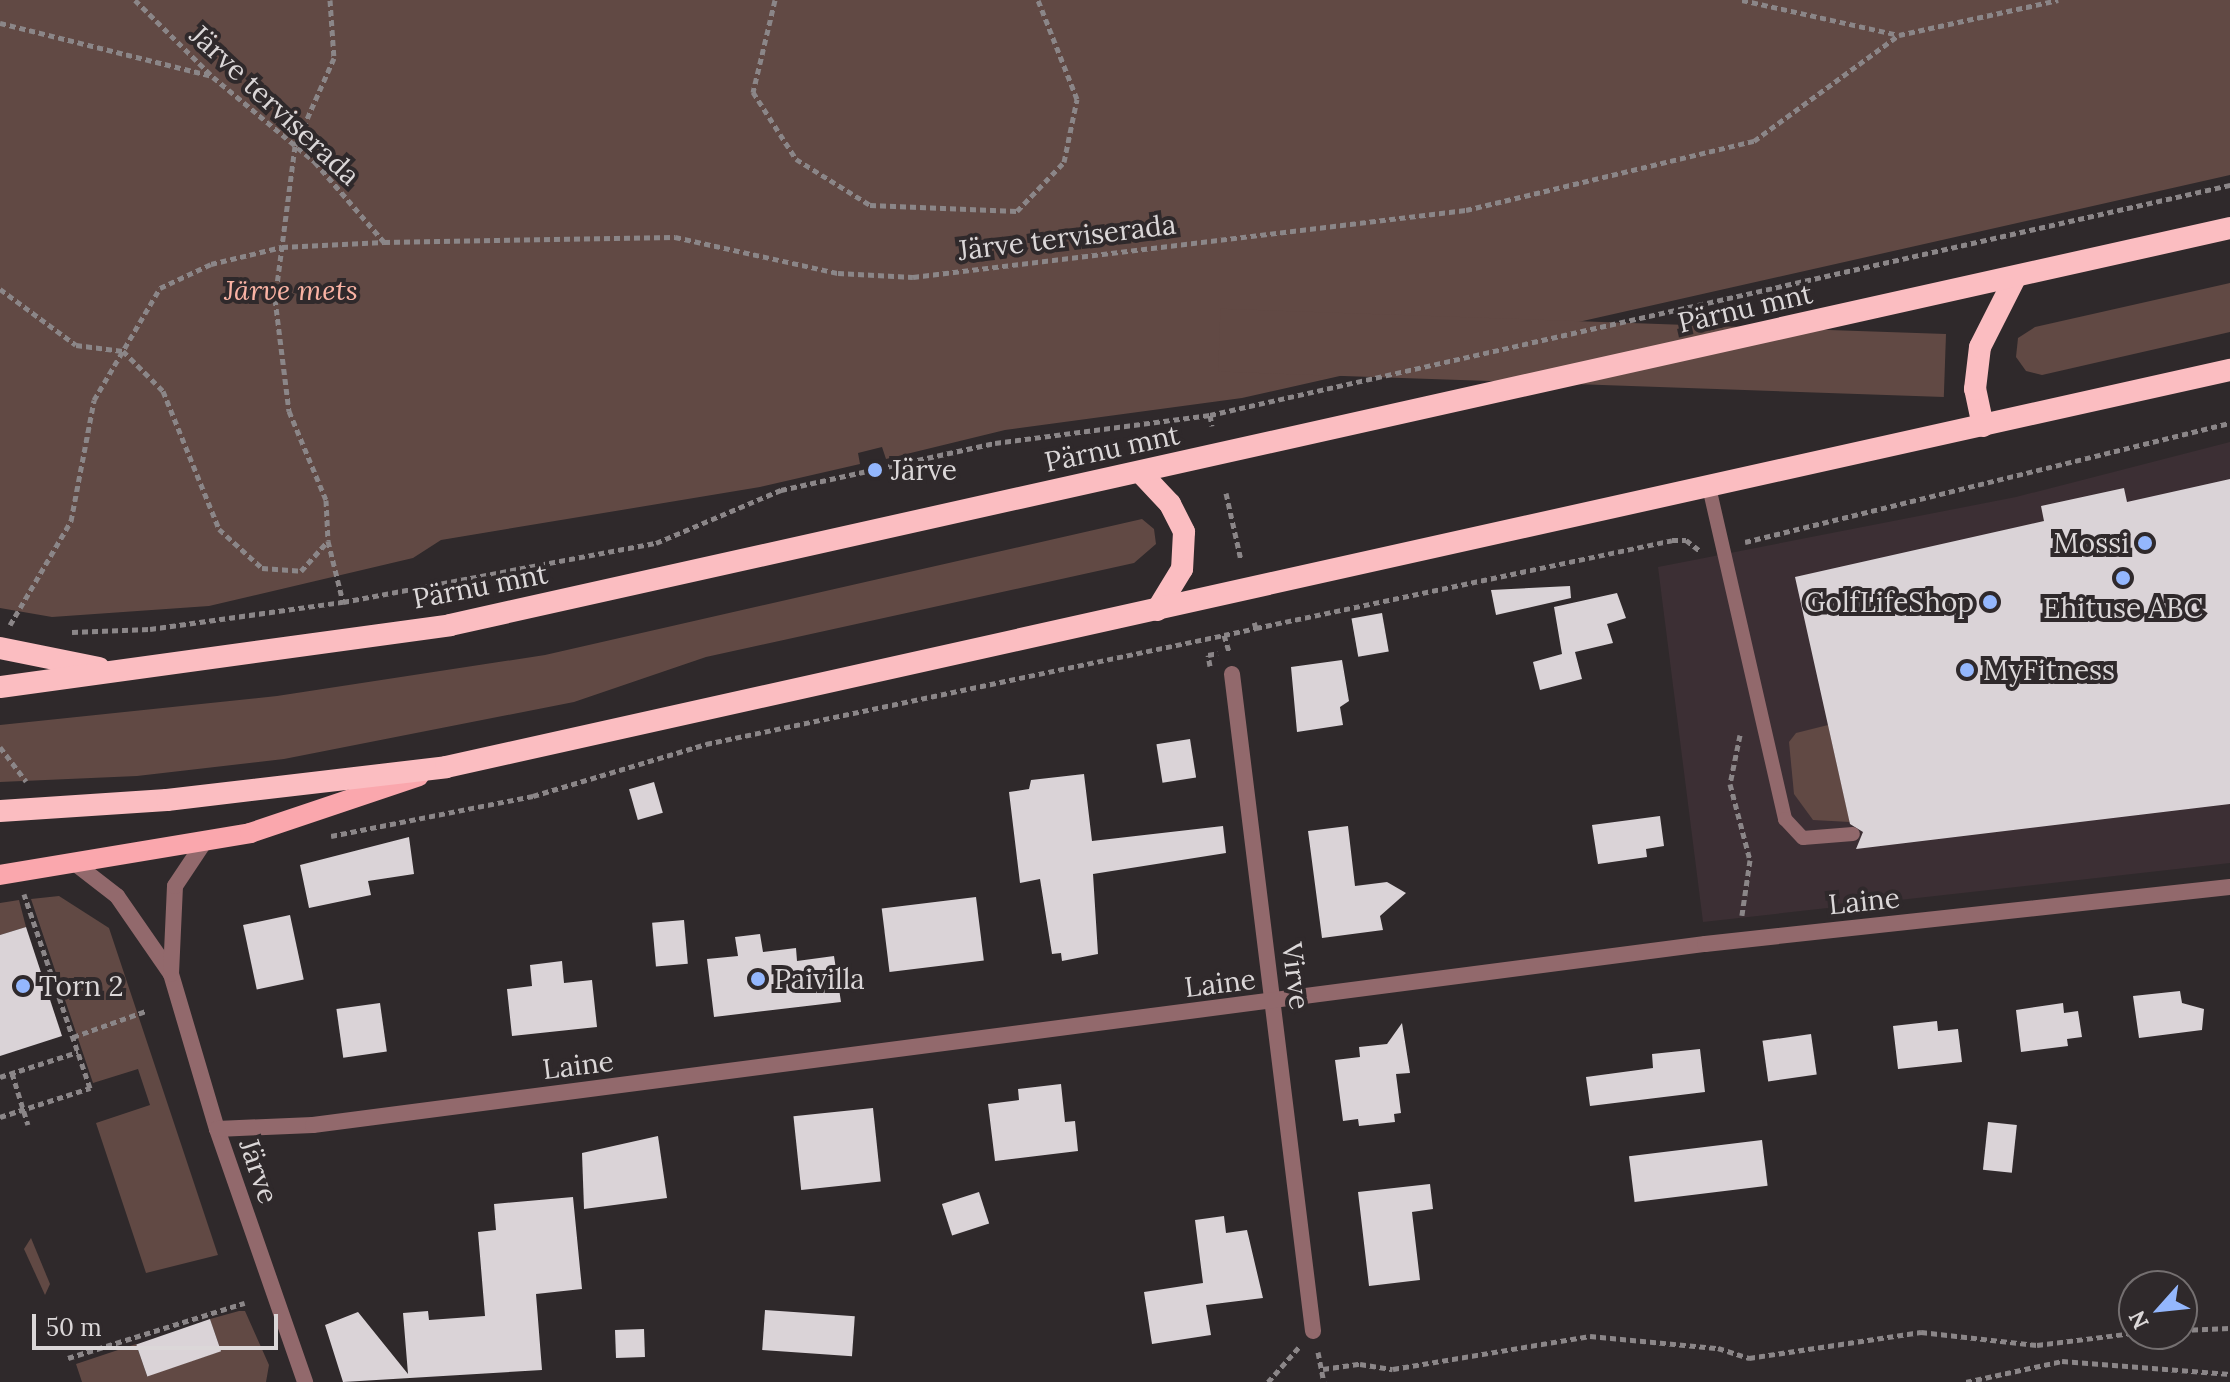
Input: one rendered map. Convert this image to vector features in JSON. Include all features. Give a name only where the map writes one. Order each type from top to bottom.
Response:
[{"type":"highway","name":"Pärnu mnt","points":[[0,687],[120,673],[450,625],[2230,228]]},
{"type":"highway","points":[[1983,426],[1975,389],[1980,347],[2015,278]]},
{"type":"highway","points":[[0,811],[167,800],[446,767],[2230,370]]},
{"type":"highway","points":[[1140,472],[1170,504],[1184,532],[1182,569],[1157,610]]},
{"type":"highway","points":[[0,648],[120,673]]},
{"type":"main road","points":[[0,875],[77,865],[250,833],[446,767]]},
{"type":"street","name":"Virve","points":[[1232,674],[1313,1331]]},
{"type":"street","name":"Järve","points":[[171,974],[175,886],[205,841]]},
{"type":"street","name":"Järve","points":[[77,865],[117,896],[171,974],[217,1129],[305,1382]]},
{"type":"street","name":"Laine","points":[[217,1129],[313,1125],[1746,940],[2230,887]]},
{"type":"lane","points":[[1709,487],[1785,819],[1803,838],[1853,834]]},
{"type":"path","name":"Järve terviserada","points":[[135,0],[213,77],[295,146],[384,242],[675,237],[838,273],[913,277],[1466,210],[1754,141],[1899,35],[2058,0]]},
{"type":"path","points":[[330,0],[334,58],[295,146],[275,299],[289,411],[326,500],[328,541],[343,602]]},
{"type":"path","points":[[775,0],[753,92],[796,159],[870,205],[1017,211],[1064,162],[1077,99],[1038,0]]},
{"type":"path","points":[[1742,0],[1899,35]]},
{"type":"path","points":[[0,23],[213,77]]},
{"type":"path","points":[[60,633],[150,629],[343,602],[656,543],[781,490],[995,443],[1210,415],[2230,185]]},
{"type":"path","points":[[10,625],[71,521],[94,400],[160,288],[211,264],[282,247],[384,242]]},
{"type":"path","points":[[0,289],[76,345],[123,351],[163,391],[219,529],[262,568],[301,571],[328,541]]},
{"type":"path","points":[[1210,415],[1212,426]]},
{"type":"path","points":[[1226,493],[1241,560]]},
{"type":"path","points":[[1697,552],[1700,565]]},
{"type":"path","points":[[321,838],[533,796],[706,744],[1256,628],[1254,622]]},
{"type":"path","points":[[0,624],[22,627]]},
{"type":"path","points":[[1737,724],[1741,739],[1730,784],[1750,860],[1740,908],[1746,940]]},
{"type":"path","points":[[0,747],[26,781]]},
{"type":"path","points":[[0,1117],[90,1088],[26,898]]},
{"type":"path","points":[[73,1037],[146,1011]]},
{"type":"path","points":[[0,1077],[78,1052]]},
{"type":"path","points":[[12,1073],[28,1125]]},
{"type":"path","points":[[68,1358],[245,1303]]},
{"type":"path","points":[[2198,1329],[2230,1328]]},
{"type":"path","points":[[1268,1382],[1313,1331]]},
{"type":"path","points":[[1323,1369],[1360,1364],[1393,1369],[1590,1336],[1718,1348],[1749,1358],[1921,1332],[2037,1345],[2118,1335]]},
{"type":"path","points":[[1966,1382],[2062,1361],[2230,1374]]},
{"type":"shaded area","points":[[2230,442],[2230,863],[1703,922],[1658,567],[2016,497]]},
{"type":"green space","name":"Järve mets","points":[[0,0],[2230,0],[2230,175],[1242,398],[1005,430],[886,459],[882,447],[858,453],[860,464],[760,487],[441,540],[413,558],[209,606],[52,617],[0,608]]},
{"type":"green space","points":[[2230,283],[2230,332],[2042,375],[2026,371],[2016,357],[2018,338],[2035,327]]},
{"type":"green space","points":[[1220,309],[1946,334],[1944,397],[1218,372]]},
{"type":"green space","points":[[1142,519],[1154,529],[1156,544],[1134,563],[706,657],[574,702],[284,759],[137,776],[0,782],[0,725],[277,696],[545,655]]},
{"type":"green space","points":[[1828,725],[1850,822],[1813,820],[1794,794],[1789,742],[1796,733]]},
{"type":"green space","points":[[59,896],[109,928],[218,1255],[146,1273],[96,1123],[150,1105],[138,1069],[93,1083],[31,899]]},
{"type":"green space","points":[[19,900],[26,927],[0,935],[0,903]]},
{"type":"green space","points":[[31,1238],[50,1284],[45,1295],[24,1249]]},
{"type":"green space","points":[[245,1311],[269,1365],[266,1382],[82,1382],[76,1364],[136,1344],[147,1376],[221,1351],[210,1319]]},
{"type":"building","points":[[2230,479],[2230,804],[1856,849],[1863,832],[1850,824],[1795,577],[2044,521],[2041,506],[2124,488],[2127,502]]},
{"type":"building","points":[[1570,586],[1571,598],[1496,615],[1491,590]]},
{"type":"building","points":[[1617,593],[1626,618],[1607,624],[1613,643],[1575,652],[1582,679],[1540,690],[1533,662],[1562,654],[1554,607]]},
{"type":"building","points":[[1382,613],[1389,651],[1358,657],[1351,618]]},
{"type":"building","points":[[1342,660],[1349,701],[1340,707],[1343,725],[1297,732],[1291,667]]},
{"type":"building","points":[[1190,739],[1196,778],[1163,783],[1156,744]]},
{"type":"building","points":[[1084,774],[1092,841],[1223,826],[1226,853],[1093,874],[1098,954],[1062,961],[1061,953],[1052,954],[1040,879],[1020,883],[1009,792],[1029,789],[1031,780]]},
{"type":"building","points":[[654,782],[663,813],[638,820],[629,789]]},
{"type":"building","points":[[1660,816],[1664,846],[1646,849],[1647,857],[1598,864],[1592,825]]},
{"type":"building","points":[[1348,826],[1355,886],[1387,882],[1406,893],[1380,916],[1383,930],[1322,938],[1308,831]]},
{"type":"building","points":[[409,837],[414,874],[368,881],[371,895],[309,908],[300,865]]},
{"type":"building","points":[[976,897],[984,961],[890,972],[882,909]]},
{"type":"building","points":[[290,915],[304,980],[257,990],[243,925]]},
{"type":"building","points":[[684,920],[688,964],[656,967],[652,923]]},
{"type":"building","name":"Torn 2","points":[[26,927],[62,1036],[0,1056],[0,935]]},
{"type":"building","points":[[760,934],[763,952],[796,948],[797,961],[834,956],[841,1002],[714,1017],[707,959],[738,956],[735,937]]},
{"type":"building","points":[[562,961],[564,983],[592,980],[597,1027],[512,1036],[507,989],[532,986],[530,965]]},
{"type":"building","points":[[2180,991],[2182,1003],[2204,1009],[2202,1030],[2139,1038],[2133,996]]},
{"type":"building","points":[[380,1003],[387,1052],[343,1058],[336,1009]]},
{"type":"building","points":[[2063,1003],[2064,1013],[2078,1011],[2082,1037],[2067,1039],[2068,1046],[2021,1052],[2016,1010]]},
{"type":"building","points":[[1937,1021],[1938,1031],[1958,1029],[1962,1062],[1898,1069],[1893,1026]]},
{"type":"building","points":[[1402,1023],[1410,1073],[1396,1074],[1401,1113],[1394,1114],[1395,1122],[1359,1126],[1358,1119],[1343,1121],[1335,1060],[1360,1057],[1359,1047],[1387,1044]]},
{"type":"building","points":[[1811,1034],[1817,1075],[1768,1081],[1762,1041]]},
{"type":"building","points":[[1700,1049],[1705,1092],[1590,1106],[1586,1077],[1653,1068],[1652,1054]]},
{"type":"building","points":[[1061,1084],[1065,1122],[1075,1121],[1078,1151],[995,1161],[988,1104],[1019,1100],[1018,1089]]},
{"type":"building","points":[[873,1108],[881,1182],[801,1190],[793,1116]]},
{"type":"building","points":[[1988,1122],[2017,1125],[2012,1173],[1983,1170]]},
{"type":"building","points":[[658,1136],[667,1198],[584,1209],[582,1153]]},
{"type":"building","points":[[1762,1140],[1768,1186],[1635,1202],[1629,1156]]},
{"type":"building","points":[[1430,1184],[1433,1209],[1412,1212],[1420,1280],[1369,1286],[1358,1192]]},
{"type":"building","points":[[979,1192],[989,1223],[952,1235],[942,1204]]},
{"type":"building","points":[[573,1197],[582,1289],[536,1294],[542,1370],[343,1382],[325,1325],[358,1312],[408,1374],[403,1313],[428,1311],[429,1320],[485,1316],[478,1232],[496,1230],[494,1204]]},
{"type":"building","points":[[1224,1216],[1226,1233],[1247,1230],[1263,1298],[1206,1305],[1211,1335],[1152,1344],[1144,1292],[1203,1283],[1195,1220]]},
{"type":"building","points":[[765,1310],[855,1316],[852,1356],[762,1350]]},
{"type":"building","points":[[210,1319],[221,1351],[147,1377],[136,1344]]},
{"type":"building","points":[[644,1329],[645,1357],[616,1358],[615,1330]]},
{"type":"place","name":"Järve","points":[[875,470]]},
{"type":"place","name":"Mossi","points":[[2145,543]]},
{"type":"place","name":"Ehituse ABC","points":[[2123,578]]},
{"type":"place","name":"GolfLifeShop","points":[[1990,602]]},
{"type":"place","name":"MyFitness","points":[[1967,670]]},
{"type":"place","name":"Paivilla","points":[[758,979]]},
{"type":"place","name":"Torn 2","points":[[23,986]]}]
